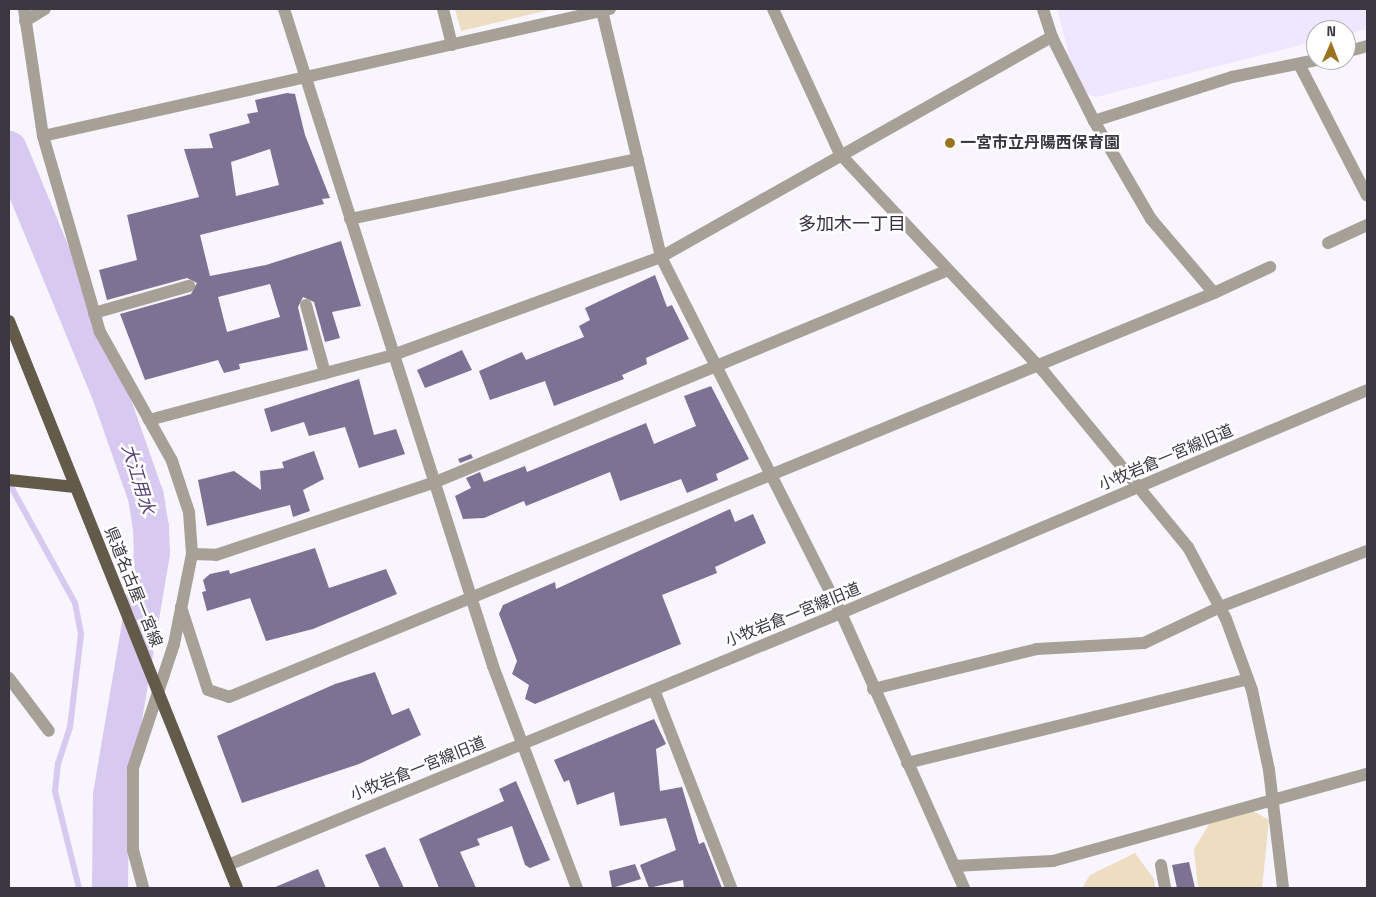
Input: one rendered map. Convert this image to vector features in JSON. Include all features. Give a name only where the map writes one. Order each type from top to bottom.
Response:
[{"type":"main road","name":"県道名古屋一宮線","points":[[9,321],[237,888]]},
{"type":"main road","points":[[9,480],[75,487]]},
{"type":"street","points":[[45,9],[24,15],[44,136],[94,313],[100,332],[172,461],[189,512],[192,554],[174,644],[154,684],[133,768],[133,850],[143,888]]},
{"type":"street","points":[[284,9],[392,355],[519,746],[575,888]]},
{"type":"street","points":[[443,9],[452,45]]},
{"type":"street","points":[[773,9],[840,154],[946,271],[1037,365],[1188,547],[1220,607],[1248,679],[1273,799],[1283,888]]},
{"type":"street","points":[[1044,9],[1052,37],[1094,121],[1151,219],[1214,293]]},
{"type":"street","points":[[44,136],[606,10],[638,159],[662,257],[719,368],[769,478],[841,613],[873,689],[964,888]]},
{"type":"street","points":[[149,420],[392,355],[662,257],[840,154],[1052,37]]},
{"type":"street","points":[[1094,121],[1217,81],[1306,62]]},
{"type":"street","points":[[1299,64],[1367,196]]},
{"type":"street","points":[[350,220],[638,159]]},
{"type":"street","points":[[1328,243],[1367,225]]},
{"type":"street","points":[[182,607],[208,690],[229,697],[769,478],[1214,293],[1270,267]]},
{"type":"street","points":[[192,554],[216,555],[433,483],[719,368],[946,271]]},
{"type":"street","points":[[94,313],[189,286]]},
{"type":"street","points":[[306,305],[325,373]]},
{"type":"street","name":"小牧岩倉一宮線旧道","points":[[228,865],[841,613],[1367,390]]},
{"type":"street","points":[[873,689],[1037,649],[1144,643],[1220,607],[1367,551]]},
{"type":"street","points":[[9,678],[49,731]]},
{"type":"street","points":[[907,763],[1248,679]]},
{"type":"street","points":[[654,690],[731,888]]},
{"type":"street","points":[[954,866],[1053,861],[1367,774]]},
{"type":"street","points":[[1161,865],[1165,888]]},
{"type":"shaded area","points":[[455,9],[553,9],[461,31]]},
{"type":"shaded area","points":[[1057,9],[1367,9],[1367,29],[1356,32],[1356,20],[1306,20],[1306,44],[1096,97],[1079,92]]},
{"type":"shaded area","points":[[1253,811],[1269,820],[1262,888],[1198,888],[1194,849],[1211,821]]},
{"type":"shaded area","points":[[1135,853],[1154,879],[1155,888],[1082,888],[1090,875]]},
{"type":"building","points":[[287,93],[295,94],[305,135],[330,198],[322,199],[324,204],[200,235],[210,276],[266,265],[341,241],[361,306],[332,312],[340,338],[325,342],[314,302],[303,297],[298,307],[308,350],[239,364],[240,369],[224,373],[218,360],[145,380],[120,314],[191,294],[197,283],[187,278],[107,300],[99,270],[137,260],[127,215],[199,197],[184,149],[213,148],[209,134],[250,123],[247,114],[258,112],[255,100]],"holes":[[[270,149],[279,185],[236,196],[231,162]],[[270,284],[280,317],[227,332],[218,297]]]},
{"type":"building","points":[[655,275],[667,307],[672,305],[689,339],[646,358],[647,364],[622,375],[624,379],[554,406],[545,381],[490,400],[479,371],[522,352],[526,360],[584,337],[579,326],[590,320],[585,308]]},
{"type":"building","points":[[462,350],[472,370],[425,388],[417,370]]},
{"type":"building","points":[[359,379],[374,435],[396,429],[405,454],[359,468],[345,427],[309,436],[304,422],[271,432],[264,409]]},
{"type":"building","points":[[711,386],[749,459],[716,474],[718,480],[687,493],[681,479],[620,501],[610,472],[526,506],[524,501],[484,518],[463,519],[455,496],[471,488],[466,478],[480,472],[484,482],[525,466],[527,472],[646,423],[654,444],[696,426],[684,396]]},
{"type":"building","points":[[314,451],[324,479],[303,490],[310,511],[293,517],[290,505],[207,526],[198,480],[234,471],[261,490],[260,471],[284,468],[282,462]]},
{"type":"building","points":[[471,454],[473,458],[460,463],[458,459]]},
{"type":"building","points":[[730,509],[735,522],[753,514],[766,543],[715,567],[717,573],[662,595],[681,644],[535,704],[525,699],[529,685],[512,674],[517,661],[499,614],[503,605],[555,582],[556,589]]},
{"type":"building","points":[[315,548],[329,588],[386,569],[397,594],[313,629],[266,641],[250,598],[207,611],[202,592],[206,591],[203,580],[210,574],[229,570],[230,574]]},
{"type":"building","points":[[375,672],[392,715],[409,708],[421,735],[359,764],[242,803],[217,736],[335,684]]},
{"type":"building","points":[[654,719],[666,744],[656,749],[660,791],[682,787],[699,844],[704,842],[722,888],[684,888],[683,880],[649,888],[640,865],[676,850],[666,818],[620,826],[614,792],[577,805],[569,780],[564,782],[554,760]]},
{"type":"building","points":[[516,781],[550,860],[530,868],[525,865],[512,826],[477,839],[480,845],[460,852],[476,888],[439,888],[419,839],[504,801],[499,789]]},
{"type":"building","points":[[385,847],[404,888],[380,888],[365,855]]},
{"type":"building","points":[[1189,862],[1195,888],[1177,888],[1172,865]]},
{"type":"building","points":[[635,864],[641,879],[612,888],[609,871]]},
{"type":"building","points":[[318,869],[326,888],[273,888]]},
{"type":"waterway","name":"大江用水","points":[[9,149],[111,397],[146,497],[151,527],[152,553],[111,796],[110,888]]},
{"type":"waterway","points":[[9,483],[75,603],[81,634],[70,727],[58,763],[55,791],[79,888]]},
{"type":"place","name":"一宮市立丹陽西保育園","points":[[950,143]]},
{"type":"district","name":"多加木一丁目","points":[[852,224]]}]
